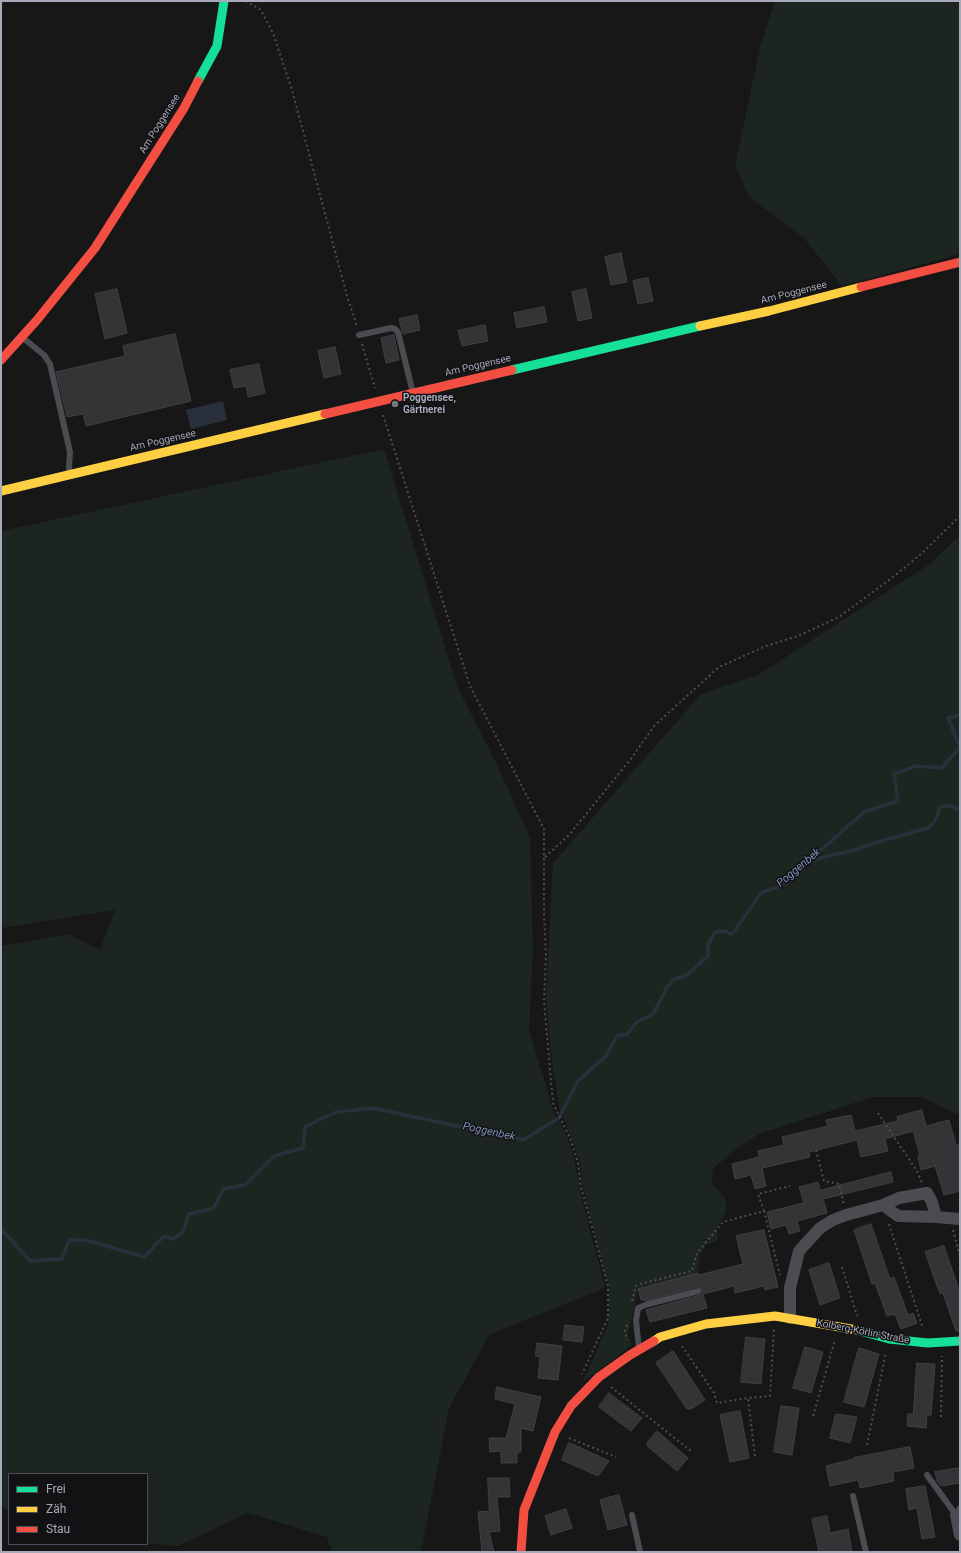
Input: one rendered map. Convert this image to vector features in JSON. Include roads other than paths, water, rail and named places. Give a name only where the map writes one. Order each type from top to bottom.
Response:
[{"type":"street","name":"Am Poggensee","points":[[1,360],[22,337],[95,248],[184,108],[217,46],[224,1]]},
{"type":"street","name":"Am Poggensee","points":[[1,491],[667,333],[769,311],[960,262]]},
{"type":"street","points":[[790,1318],[790,1288],[799,1251],[820,1228],[832,1220],[846,1215],[883,1205],[899,1198],[927,1193],[932,1202],[936,1218]]},
{"type":"street","points":[[883,1205],[898,1216],[955,1219]]},
{"type":"street","name":"Kolberg-Körlin-Straße","points":[[521,1552],[524,1510],[554,1432],[571,1406],[599,1377],[660,1337],[706,1324],[775,1316],[862,1331],[889,1339],[928,1343],[943,1343],[960,1340]]},
{"type":"lane","points":[[359,335],[395,329],[398,332],[413,393]]},
{"type":"lane","points":[[22,337],[44,355],[50,364],[70,452],[70,474]]},
{"type":"lane","points":[[639,1350],[636,1321],[638,1308],[699,1291]]},
{"type":"lane","points":[[927,1475],[959,1522]]},
{"type":"lane","points":[[852,1496],[866,1552]]},
{"type":"lane","points":[[632,1515],[640,1552]]},
{"type":"waterway","name":"Poggenbek","points":[[1,1229],[30,1261],[62,1259],[69,1240],[86,1240],[144,1257],[164,1236],[173,1239],[183,1232],[189,1214],[214,1208],[223,1189],[245,1185],[274,1156],[303,1148],[305,1127],[336,1112],[372,1108],[523,1140],[559,1118],[578,1081],[606,1056],[617,1036],[627,1034],[637,1022],[653,1014],[667,987],[673,980],[687,975],[708,956],[708,944],[715,932],[724,931],[732,934],[762,892],[779,887],[864,812],[898,801],[894,774],[916,766],[942,768],[960,747],[948,718],[960,715]]},
{"type":"waterway","points":[[811,860],[855,850],[874,843],[928,828],[935,821],[940,807],[950,806],[960,811]]},
{"type":"place","name":"Poggensee, Gärtnerei","points":[[395,404]]}]
